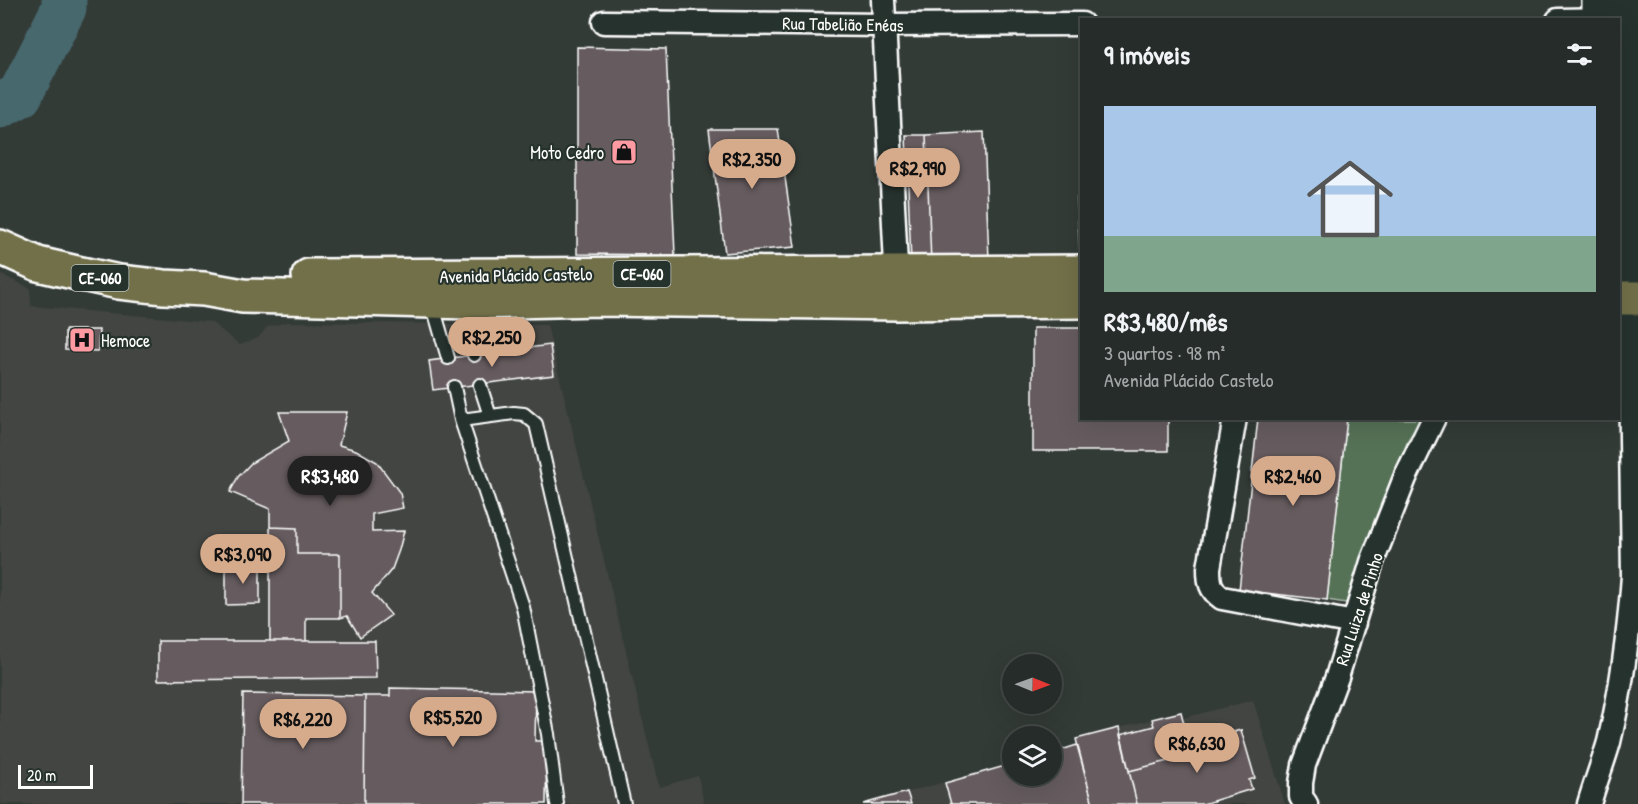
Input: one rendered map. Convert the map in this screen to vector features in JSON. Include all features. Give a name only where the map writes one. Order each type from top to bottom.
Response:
[{"type":"main road","points":[[1599,0],[1619,15]]},
{"type":"main road","points":[[1620,42],[1629,288]]},
{"type":"main road","name":"Avenida Plácido Castelo","points":[[0,247],[38,264],[77,273],[153,286],[204,289],[243,296],[432,302],[469,289]]},
{"type":"main road","name":"Avenida Plácido Castelo","points":[[204,289],[241,281],[294,277],[469,289],[1075,286]]},
{"type":"street","points":[[883,0],[897,288]]},
{"type":"street","points":[[1582,18],[1619,15]]},
{"type":"street","name":"Rua Tabelião Enéas","points":[[604,22],[884,25],[1080,24]]},
{"type":"street","points":[[1589,804],[1608,743],[1626,650],[1633,576],[1629,288]]},
{"type":"street","points":[[1235,420],[1209,568],[1209,582],[1214,592],[1222,598],[1354,623]]},
{"type":"street","name":"Rua Luiza de Pinho","points":[[1306,804],[1301,797],[1304,765],[1337,677],[1372,562],[1405,477],[1433,420]]},
{"type":"lane","points":[[469,289],[474,355]]},
{"type":"lane","points":[[432,302],[448,358]]},
{"type":"lane","points":[[480,385],[490,416]]},
{"type":"lane","points":[[454,387],[461,420],[523,607],[548,734],[557,804]]},
{"type":"lane","points":[[461,420],[524,414],[536,423],[624,804]]},
{"type":"shaded area","points":[[0,274],[30,288],[31,306],[211,322],[240,345],[258,338],[267,327],[287,322],[547,325],[659,787],[698,776],[704,804],[0,804]]},
{"type":"shaded area","points":[[1253,700],[1285,804],[863,804],[1002,767],[1002,786],[1062,786],[1062,750],[1077,745],[1076,739],[1181,712],[1183,718]]},
{"type":"green space","points":[[1347,420],[1421,420],[1409,438],[1375,519],[1346,603],[1327,600]]},
{"type":"building","name":"Moto Cedro","points":[[577,47],[666,49],[675,255],[577,254]]},
{"type":"building","points":[[709,129],[778,129],[795,247],[725,253]]},
{"type":"building","points":[[984,132],[989,260],[931,263],[926,135]]},
{"type":"building","points":[[906,135],[926,135],[931,263],[911,263]]},
{"type":"building","points":[[1077,198],[1080,198],[1080,255]]},
{"type":"building","points":[[1033,328],[1080,328],[1080,420],[1168,420],[1168,451],[1033,451]]},
{"type":"building","name":"Hemoce","points":[[65,330],[99,330],[98,351],[65,350]]},
{"type":"building","points":[[550,345],[554,375],[433,390],[429,361]]},
{"type":"building","points":[[279,412],[347,412],[339,445],[356,450],[377,462],[400,493],[403,508],[372,514],[372,532],[404,531],[392,569],[372,593],[391,615],[360,637],[347,616],[340,618],[340,554],[297,554],[297,528],[270,527],[270,509],[230,492],[238,477],[251,463],[289,441]]},
{"type":"building","points":[[1258,420],[1347,420],[1327,600],[1239,590]]},
{"type":"building","points":[[270,527],[297,528],[297,554],[340,554],[340,618],[306,618],[306,641],[270,641]]},
{"type":"building","points":[[260,565],[260,604],[226,605],[226,566]]},
{"type":"building","points":[[158,641],[375,641],[376,678],[158,680]]},
{"type":"building","points":[[390,688],[536,691],[535,741],[547,741],[546,804],[364,804],[365,696],[390,696]]},
{"type":"building","points":[[243,694],[365,696],[364,804],[241,804]]},
{"type":"building","points":[[1181,712],[1192,755],[1129,771],[1120,735],[1154,726],[1152,719]]},
{"type":"building","points":[[1119,728],[1137,804],[1093,804],[1076,739]]},
{"type":"building","points":[[1241,730],[1255,778],[1249,780],[1252,789],[1203,804],[1137,804],[1129,771],[1192,755],[1190,743]]},
{"type":"building","points":[[1077,745],[1093,804],[951,804],[945,783],[1002,767],[1002,786],[1062,786],[1062,750]]},
{"type":"building","points":[[907,792],[911,804],[863,804]]},
{"type":"waterway","points":[[0,106],[20,95],[64,8],[64,0]]},
{"type":"place","name":"Moto Cedro","points":[[624,152]]},
{"type":"place","name":"Hemoce","points":[[82,340]]}]
